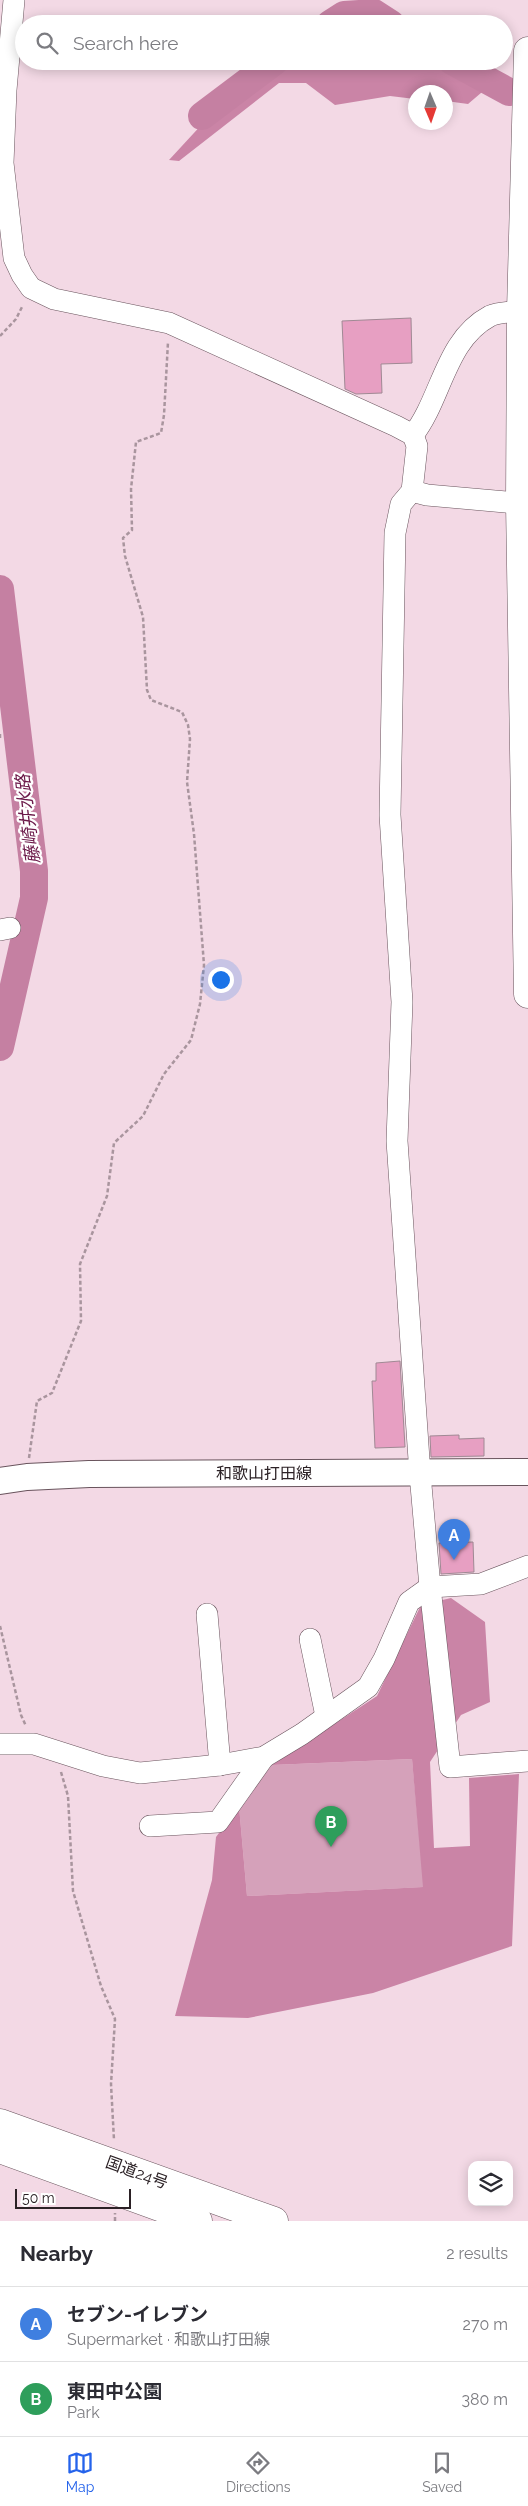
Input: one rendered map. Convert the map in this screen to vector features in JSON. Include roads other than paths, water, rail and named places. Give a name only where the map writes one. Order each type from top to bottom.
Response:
[{"type":"highway","points":[[528,51],[521,311],[528,994]]},
{"type":"highway","name":"国道24号","points":[[0,2123],[274,2221]]},
{"type":"highway","name":"国道24号","points":[[0,2149],[198,2221]]},
{"type":"main road","name":"和歌山打田線","points":[[0,1481],[27,1477],[211,1472],[420,1474],[528,1472]]},
{"type":"street","points":[[14,0],[2,163],[14,258],[31,288],[54,298],[169,323],[413,435],[417,446],[412,491],[401,504],[395,533],[390,815],[402,1002],[397,1141],[420,1474],[430,1587],[450,1767],[528,1761]]},
{"type":"street","points":[[413,435],[422,423],[459,344],[475,327],[492,315],[521,311]]},
{"type":"street","points":[[412,491],[427,495],[524,504]]},
{"type":"street","points":[[150,1826],[218,1822],[264,1758],[368,1688],[384,1659],[409,1602],[430,1587],[481,1584],[528,1566]]},
{"type":"street","points":[[207,1614],[220,1765]]},
{"type":"street","points":[[310,1639],[326,1716]]},
{"type":"street","points":[[0,1744],[34,1744],[103,1766],[140,1773],[220,1765],[264,1758]]},
{"type":"waterway","name":"藤崎井水路","points":[[344,15],[374,13],[377,15]]},
{"type":"waterway","name":"藤崎井水路","points":[[202,116],[263,70]]},
{"type":"waterway","name":"藤崎井水路","points":[[469,70],[509,92]]},
{"type":"waterway","name":"藤崎井水路","points":[[0,589],[34,871],[34,898],[0,1047]]},
{"type":"place","name":"セブン-イレブン","points":[[454,1560]]},
{"type":"place","name":"東田中公園","points":[[331,1847]]}]
